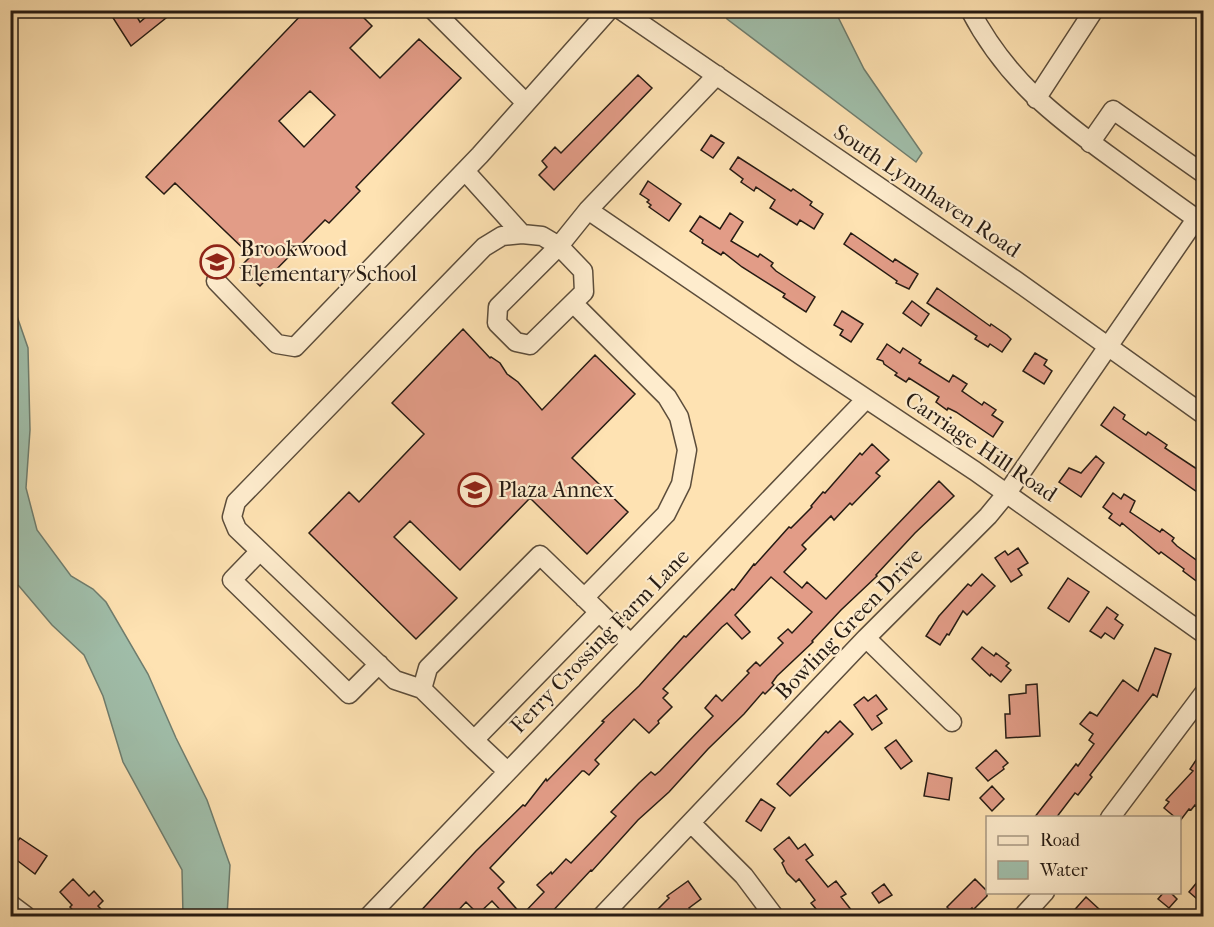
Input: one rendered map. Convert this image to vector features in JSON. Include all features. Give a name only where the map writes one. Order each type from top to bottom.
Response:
[{"type":"street","points":[[434,10],[526,103]]},
{"type":"street","points":[[216,281],[276,344],[295,347],[465,171],[609,10]]},
{"type":"street","name":"South Lynnhaven Road","points":[[621,10],[1108,346],[1203,415]]},
{"type":"street","points":[[970,10],[994,52],[1036,99],[1062,122],[1200,222]]},
{"type":"street","points":[[1036,99],[1094,10]]},
{"type":"street","points":[[507,771],[422,689],[395,680],[237,529],[232,517],[236,502],[484,247],[502,236],[522,234],[542,236],[559,246],[583,271],[584,292],[531,345],[516,342],[497,323],[498,307],[559,246],[588,210],[717,75]]},
{"type":"street","points":[[1090,143],[1113,110],[1203,174]]},
{"type":"street","points":[[465,171],[522,234]]},
{"type":"street","name":"Carriage Hill Road","points":[[588,210],[1007,493],[1203,634]]},
{"type":"street","name":"Bowling Green Drive","points":[[602,916],[866,638],[988,516],[1007,493],[1108,346],[1200,222]]},
{"type":"street","points":[[573,303],[667,398],[680,417],[687,450],[681,484],[666,514],[584,598]]},
{"type":"street","name":"Ferry Crossing Farm Lane","points":[[369,916],[866,399]]},
{"type":"street","points":[[260,551],[232,580],[349,694],[379,664]]},
{"type":"street","points":[[422,689],[428,668],[540,555],[630,643]]},
{"type":"street","points":[[474,740],[599,612]]},
{"type":"street","points":[[866,638],[952,722]]},
{"type":"street","points":[[1111,816],[1203,693]]},
{"type":"street","points":[[692,822],[744,876],[774,916]]},
{"type":"street","points":[[1023,916],[1043,894]]},
{"type":"street","points":[[10,904],[26,916]]},
{"type":"water","points":[[723,11],[835,11],[864,69],[922,153],[916,162],[727,19]]},
{"type":"water","points":[[10,296],[28,348],[30,430],[26,488],[37,530],[71,576],[93,589],[106,602],[148,674],[207,800],[230,865],[227,916],[183,916],[182,870],[123,762],[103,696],[84,655],[52,625],[19,586],[11,580]]},
{"type":"building","points":[[108,10],[133,10],[140,22],[154,10],[176,10],[131,46]]},
{"type":"building","points":[[306,10],[356,10],[372,26],[350,48],[380,78],[419,39],[461,78],[356,187],[360,191],[329,223],[325,220],[260,286],[240,267],[251,256],[175,183],[164,194],[146,177]],"holes":[[[310,91],[335,115],[304,147],[279,121]]]},
{"type":"building","points":[[638,75],[652,88],[554,190],[539,175],[547,167],[542,161],[555,147],[561,153]]},
{"type":"building","points":[[711,135],[724,143],[713,158],[701,150]]},
{"type":"building","points":[[738,157],[812,202],[810,205],[823,214],[814,229],[800,220],[797,225],[770,208],[775,200],[756,187],[754,191],[741,182],[743,179],[730,169]]},
{"type":"building","points":[[648,181],[681,204],[669,221],[649,207],[651,205],[647,202],[649,200],[640,194]]},
{"type":"building","points":[[730,213],[743,222],[731,241],[758,257],[760,254],[773,263],[771,266],[776,271],[815,297],[806,312],[783,297],[785,294],[723,252],[721,255],[702,243],[703,240],[690,231],[700,216],[720,229]]},
{"type":"building","points":[[851,233],[893,262],[895,259],[918,274],[909,289],[896,283],[897,281],[844,244]]},
{"type":"building","points":[[937,288],[990,326],[991,324],[1007,335],[1011,339],[1002,352],[990,344],[988,347],[975,339],[977,336],[927,303]]},
{"type":"building","points":[[912,301],[929,314],[921,326],[903,313]]},
{"type":"building","points":[[842,311],[863,324],[851,342],[840,335],[843,330],[834,325]]},
{"type":"building","points":[[463,329],[490,358],[500,363],[507,374],[518,382],[542,410],[595,355],[635,394],[572,458],[628,512],[587,554],[530,498],[460,570],[410,521],[394,537],[457,598],[416,639],[309,533],[349,492],[359,502],[424,434],[392,403]]},
{"type":"building","points":[[887,344],[900,353],[903,348],[921,360],[919,363],[949,382],[953,375],[967,384],[962,391],[982,405],[984,402],[996,410],[992,415],[1003,422],[993,437],[956,412],[948,408],[947,410],[936,402],[939,397],[909,378],[906,382],[895,375],[897,373],[883,361],[877,359]]},
{"type":"building","points":[[1035,353],[1047,360],[1044,365],[1052,371],[1044,384],[1023,371]]},
{"type":"building","points":[[1114,407],[1125,415],[1123,419],[1146,435],[1148,432],[1167,445],[1165,448],[1203,473],[1203,496],[1101,425]]},
{"type":"building","points":[[872,444],[889,460],[876,473],[880,476],[852,505],[850,503],[834,520],[831,516],[802,545],[806,549],[784,572],[802,588],[807,582],[826,599],[939,481],[954,496],[915,533],[877,576],[777,676],[772,683],[774,685],[765,694],[763,692],[548,916],[506,916],[492,901],[478,914],[466,902],[453,916],[416,916],[476,851],[523,805],[525,806],[546,779],[547,781],[604,722],[602,721],[639,686],[684,636],[686,637],[732,589],[734,590],[754,564],[789,527],[791,528],[812,507],[860,453],[862,455]],"holes":[[[771,577],[812,612],[792,633],[788,629],[778,638],[783,643],[760,666],[756,662],[747,671],[749,673],[722,701],[716,695],[705,708],[713,716],[660,771],[655,775],[651,772],[639,783],[611,812],[616,816],[571,863],[566,859],[552,874],[551,872],[537,885],[544,892],[522,915],[498,888],[504,882],[490,868],[582,771],[589,775],[599,764],[595,760],[634,719],[649,733],[659,723],[658,721],[672,707],[663,698],[668,693],[663,689],[722,627],[727,623],[742,639],[750,632],[735,615]]]},
{"type":"building","points":[[1096,456],[1104,463],[1081,497],[1059,482],[1069,468],[1081,473]]},
{"type":"building","points":[[1113,493],[1121,499],[1124,494],[1135,501],[1130,512],[1160,532],[1162,529],[1174,538],[1172,541],[1177,546],[1203,565],[1203,586],[1122,523],[1120,526],[1109,518],[1112,514],[1103,507]]},
{"type":"building","points":[[1018,548],[1028,563],[1018,569],[1022,575],[1011,582],[995,558],[1005,551],[1008,555]]},
{"type":"building","points":[[982,574],[995,586],[967,615],[963,611],[949,635],[947,634],[940,645],[926,636],[939,616],[968,584],[971,586]]},
{"type":"building","points":[[1068,578],[1089,592],[1069,622],[1048,608]]},
{"type":"building","points":[[1107,607],[1118,615],[1115,619],[1123,625],[1114,639],[1105,633],[1101,638],[1090,631]]},
{"type":"building","points":[[982,647],[994,656],[996,653],[1009,663],[1006,666],[1011,670],[1001,682],[991,674],[990,676],[972,659]]},
{"type":"building","points":[[1155,648],[1171,654],[1157,697],[1153,694],[1090,775],[1092,777],[1078,795],[1075,793],[1058,816],[1036,816],[1094,744],[1089,740],[1093,734],[1080,724],[1090,712],[1097,716],[1123,680],[1138,691]]},
{"type":"building","points":[[1037,684],[1040,736],[1006,738],[1005,714],[1010,714],[1009,695],[1026,693],[1026,685]]},
{"type":"building","points":[[876,695],[887,709],[877,716],[882,723],[872,730],[854,705],[864,697],[868,701]]},
{"type":"building","points":[[840,721],[853,734],[790,796],[777,784],[826,731],[828,733]]},
{"type":"building","points":[[896,740],[912,761],[901,769],[885,748]]},
{"type":"building","points":[[996,750],[1008,763],[988,781],[976,768]]},
{"type":"building","points":[[1203,750],[1203,797],[1197,806],[1189,809],[1181,820],[1181,816],[1174,816],[1164,808],[1169,802],[1166,800],[1193,771],[1190,769]]},
{"type":"building","points":[[928,773],[952,778],[949,800],[924,796]]},
{"type":"building","points":[[992,786],[1004,799],[992,811],[980,798]]},
{"type":"building","points":[[761,799],[775,808],[761,831],[746,821]]},
{"type":"building","points":[[789,837],[798,849],[805,844],[813,855],[806,860],[828,887],[836,881],[846,894],[841,897],[856,916],[822,916],[811,903],[815,900],[799,879],[796,882],[787,873],[782,863],[784,861],[774,849]]},
{"type":"building","points":[[20,838],[47,856],[35,874],[10,855],[10,851]]},
{"type":"building","points":[[1203,875],[1203,904],[1189,892]]},
{"type":"building","points":[[73,879],[89,896],[94,891],[103,901],[98,906],[101,909],[94,916],[78,916],[60,892]]},
{"type":"building","points":[[975,879],[986,890],[987,896],[963,916],[956,916],[947,907]]},
{"type":"building","points":[[688,881],[701,899],[689,908],[694,916],[651,916],[669,898],[667,896]]},
{"type":"building","points":[[884,884],[892,895],[879,903],[872,893]]},
{"type":"building","points":[[1162,894],[1172,894],[1177,899],[1169,908],[1158,899]]},
{"type":"building","points":[[1086,897],[1099,909],[1092,916],[1069,916]]},
{"type":"place","name":"Brookwood Elementary School","points":[[217,262]]},
{"type":"place","name":"Plaza Annex","points":[[475,490]]}]
